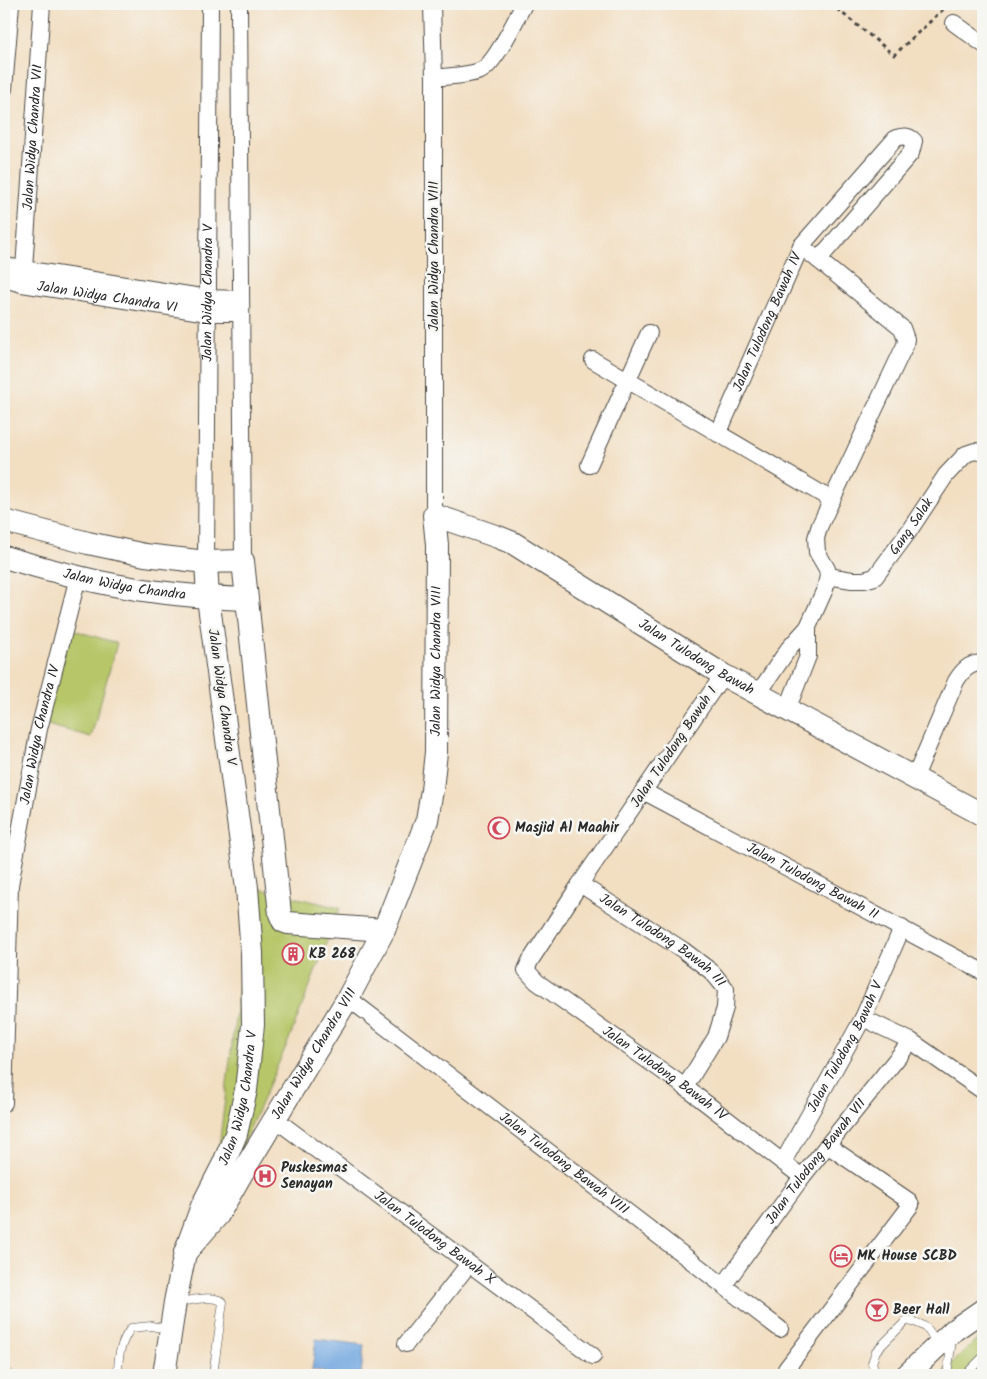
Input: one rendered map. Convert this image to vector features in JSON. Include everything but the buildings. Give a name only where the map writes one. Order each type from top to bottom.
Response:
[{"type":"street","points":[[4,89],[12,4]]},
{"type":"street","name":"Jalan Widya Chandra VII","points":[[24,269],[42,4]]},
{"type":"street","name":"Jalan Widya Chandra V","points":[[210,4],[206,562],[208,598],[247,888],[252,953],[254,1024],[246,1090],[236,1134],[232,1169]]},
{"type":"street","points":[[239,4],[243,561],[280,914],[283,920],[288,923],[356,927],[380,937]]},
{"type":"street","name":"Jalan Widya Chandra VIII","points":[[182,1293],[185,1253],[218,1215],[232,1169],[275,1119],[348,998],[380,937],[426,820],[432,790],[436,752],[437,544],[434,515],[434,78],[432,4]]},
{"type":"street","points":[[434,78],[480,71],[487,67],[494,59],[524,4]]},
{"type":"street","points":[[954,23],[983,44]]},
{"type":"street","points":[[802,246],[896,138],[910,137],[914,141],[911,153],[818,260]]},
{"type":"street","name":"Jalan Tulodong Bawah IV","points":[[718,434],[802,246],[902,328],[906,344],[820,525],[816,538],[817,552],[827,569],[828,576]]},
{"type":"street","name":"Jalan Widya Chandra VI","points":[[4,266],[208,305]]},
{"type":"street","name":"Jalan Widya Chandra VI","points":[[4,279],[22,284],[208,305],[241,306]]},
{"type":"street","points":[[589,465],[648,332]]},
{"type":"street","points":[[593,360],[832,500]]},
{"type":"street","name":"Gang Salak","points":[[828,576],[852,580],[864,580],[875,577],[907,534],[946,475],[966,454],[983,453]]},
{"type":"street","name":"Jalan Tulodong Bawah","points":[[434,515],[513,543],[723,675],[983,815]]},
{"type":"street","points":[[4,521],[88,543],[145,555],[206,562],[243,561]]},
{"type":"street","points":[[437,544],[480,531]]},
{"type":"street","name":"Jalan Widya Chandra","points":[[4,557],[78,578],[143,590],[208,598],[246,599]]},
{"type":"street","points":[[758,694],[789,648],[808,627],[825,588],[828,576]]},
{"type":"street","name":"Jalan Widya Chandra IV","points":[[4,1103],[10,885],[39,729],[78,578]]},
{"type":"street","points":[[787,710],[808,656],[808,627]]},
{"type":"street","points":[[915,778],[956,681],[970,665],[983,662]]},
{"type":"street","name":"Jalan Tulodong Bawah I","points":[[526,970],[580,884],[723,675]]},
{"type":"street","name":"Jalan Tulodong Bawah II","points":[[643,791],[983,972]]},
{"type":"street","name":"Jalan Tulodong Bawah III","points":[[580,884],[683,950],[712,972],[726,988],[725,1008],[716,1037],[685,1087]]},
{"type":"street","name":"Jalan Tulodong Bawah V","points":[[783,1162],[863,1018],[902,928]]},
{"type":"street","name":"Jalan Tulodong Bawah IV","points":[[526,970],[537,982],[685,1087],[802,1177]]},
{"type":"street","name":"Jalan Tulodong Bawah VIII","points":[[348,998],[780,1328]]},
{"type":"street","points":[[863,1018],[911,1040],[983,1091]]},
{"type":"street","name":"Jalan Tulodong Bawah VII","points":[[724,1285],[802,1177],[911,1040]]},
{"type":"street","name":"Jalan Tulodong Bawah X","points":[[275,1119],[594,1356]]},
{"type":"street","points":[[786,1369],[911,1205],[910,1201],[828,1145]]},
{"type":"street","points":[[406,1344],[469,1264]]},
{"type":"street","points":[[164,1375],[170,1330],[182,1293]]},
{"type":"street","points":[[907,1375],[954,1330],[983,1310]]},
{"type":"lane","points":[[182,1293],[204,1298]]},
{"type":"lane","points":[[182,1293],[219,1299],[222,1302],[213,1375]]},
{"type":"lane","points":[[877,1375],[872,1363],[876,1351],[906,1321],[917,1322],[931,1332],[934,1339],[934,1349]]},
{"type":"lane","points":[[118,1375],[118,1357],[123,1339],[131,1328],[151,1326],[170,1330]]},
{"type":"lane","points":[[947,1375],[954,1330]]},
{"type":"lane","points":[[965,1375],[983,1357]]},
{"type":"path","points":[[831,4],[894,55],[949,4]]},
{"type":"green space","points":[[70,629],[117,643],[91,737],[44,724]]},
{"type":"green space","points":[[252,887],[340,908],[288,1042],[250,1128],[208,1232]]},
{"type":"green space","points":[[983,1336],[983,1375],[940,1375],[972,1344]]},
{"type":"green space","points":[[4,1363],[20,1375],[4,1375]]},
{"type":"water","points":[[316,1339],[364,1345],[361,1375],[323,1375],[323,1371],[312,1370]]},
{"type":"place","name":"Masjid Al Maahir","points":[[499,828]]},
{"type":"place","name":"KB 268","points":[[293,954]]},
{"type":"place","name":"Puskesmas Senayan","points":[[265,1176]]},
{"type":"place","name":"MK House SCBD","points":[[841,1256]]},
{"type":"place","name":"Beer Hall","points":[[877,1310]]}]
